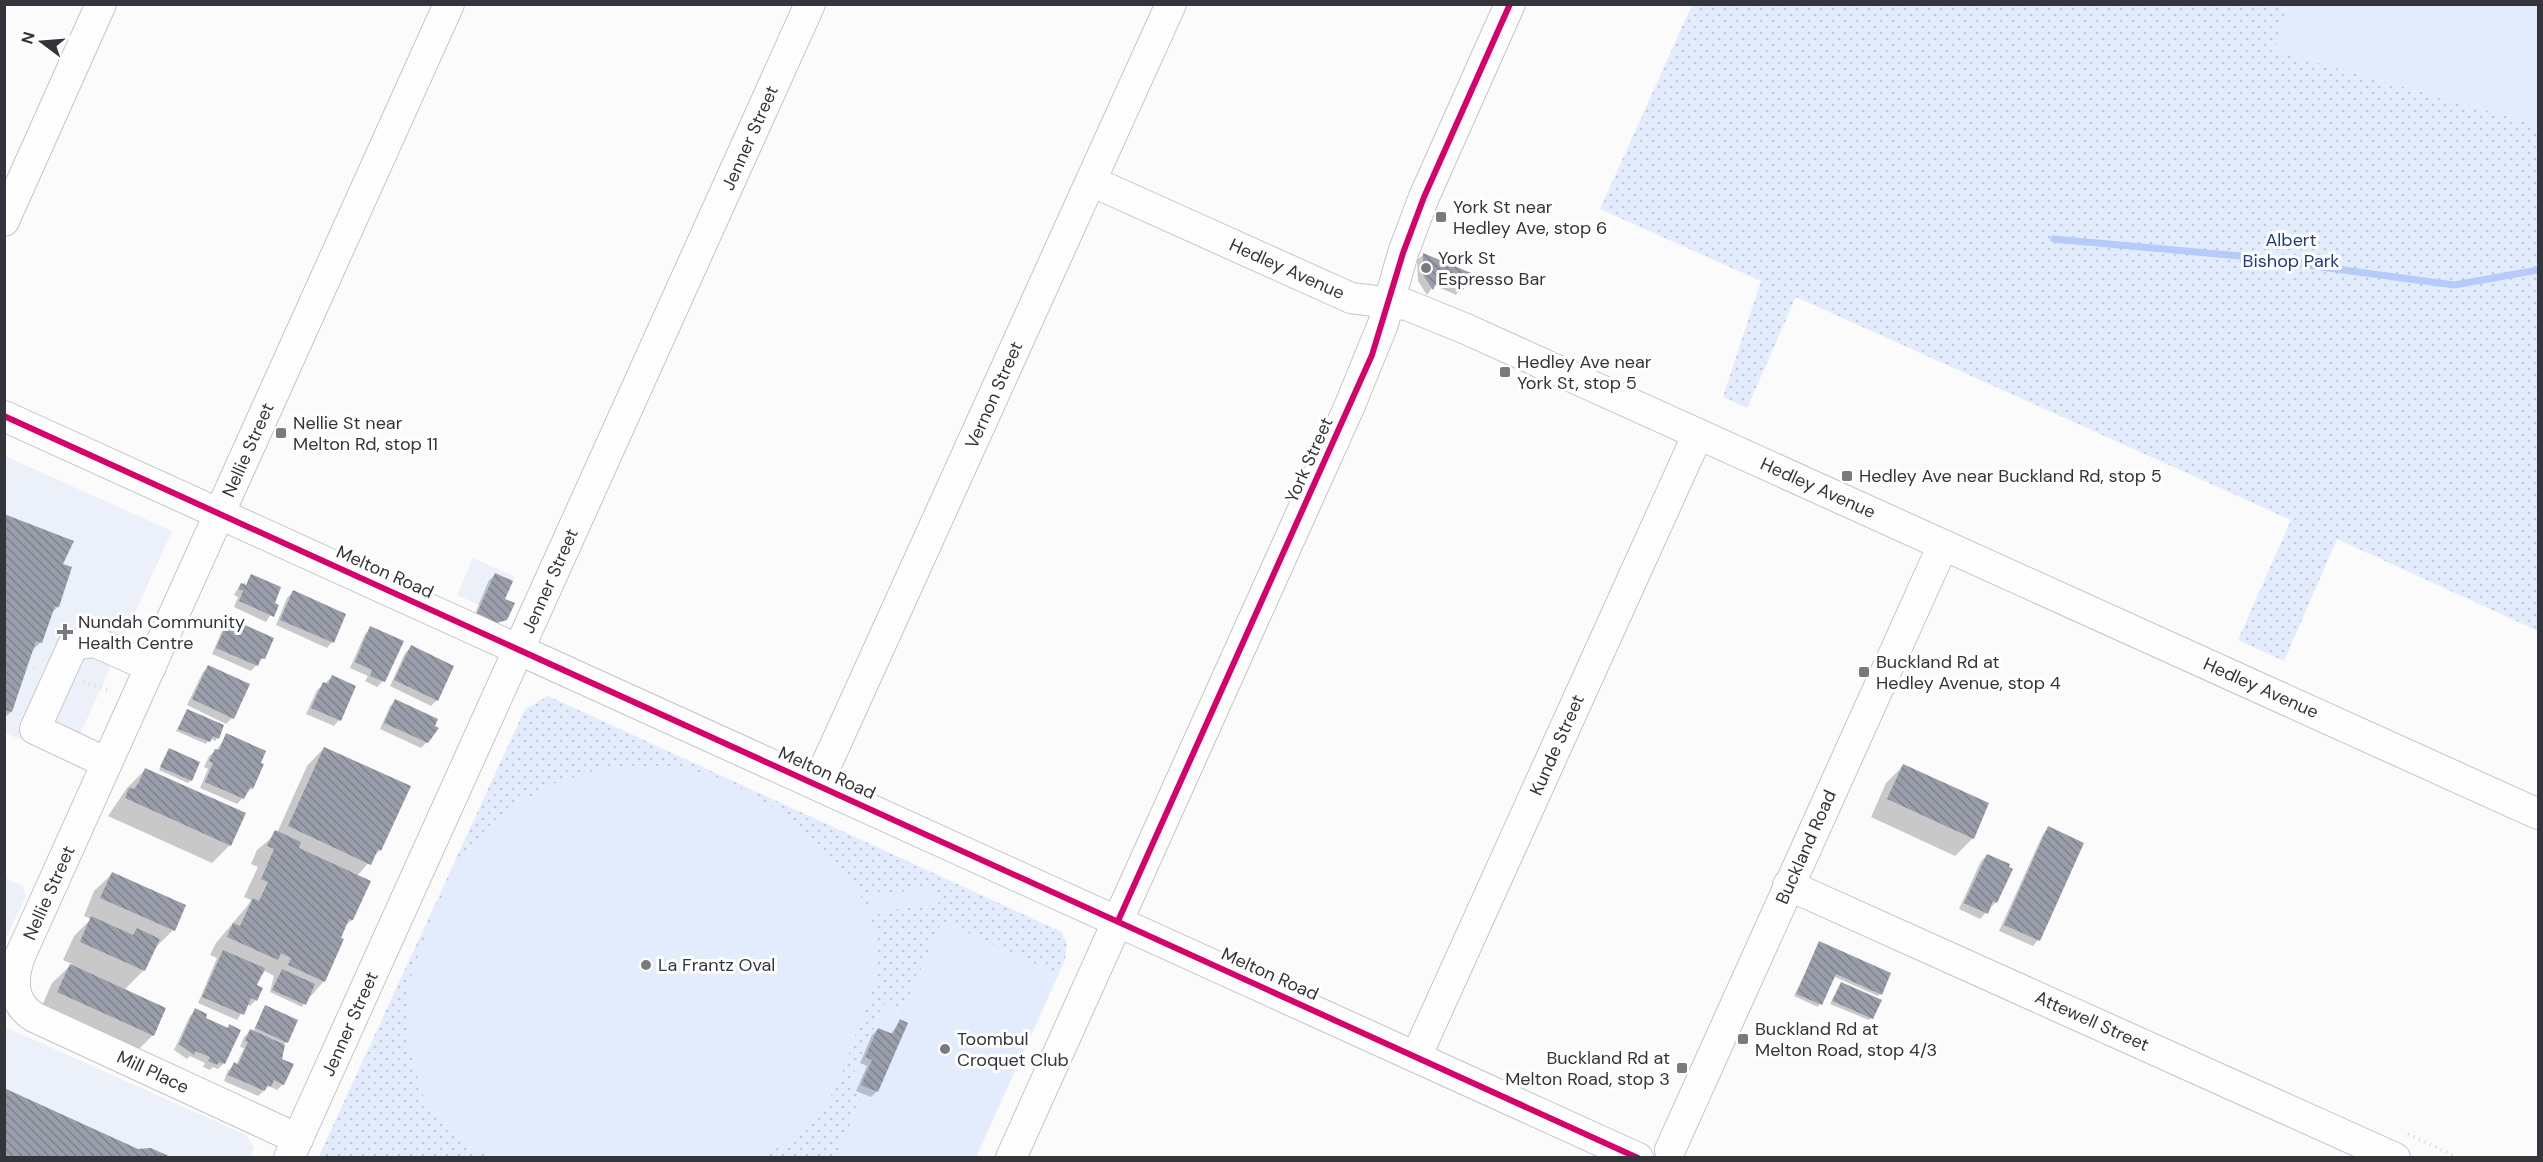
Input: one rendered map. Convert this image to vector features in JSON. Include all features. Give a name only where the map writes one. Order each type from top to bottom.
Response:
[{"type":"street","points":[[4,221],[101,4]]},
{"type":"street","name":"Nellie Street","points":[[16,996],[14,977],[20,956],[449,4]]},
{"type":"street","name":"Jenner Street","points":[[294,1148],[810,4]]},
{"type":"street","name":"Vernon Street","points":[[818,785],[1171,4]]},
{"type":"street","name":"York Street","points":[[1011,1158],[1350,405],[1374,349],[1403,253],[1424,197],[1510,4]]},
{"type":"street","name":"Hedley Avenue","points":[[1092,181],[1351,298],[1407,305],[1466,328],[2538,814]]},
{"type":"street","name":"Melton Road","points":[[4,416],[1639,1158]]},
{"type":"street","name":"Kunde Street","points":[[1416,1057],[1698,434]]},
{"type":"street","name":"Buckland Road","points":[[1674,1154],[1788,885],[1943,544]]},
{"type":"street","points":[[107,763],[35,729],[73,645],[95,642],[151,667]]},
{"type":"street","name":"Attewell Street","points":[[1788,885],[2395,1158]]},
{"type":"street","name":"Mill Place","points":[[16,996],[20,1005],[34,1017],[294,1148]]},
{"type":"street","points":[[1639,1158],[1657,1148],[1674,1154]]},
{"type":"path","points":[[76,680],[108,690]]},
{"type":"shaded area","name":"Nundah Community Health Centre","points":[[5,456],[172,531],[68,761],[5,733]]},
{"type":"shaded area","points":[[473,558],[515,577],[499,614],[457,595]]},
{"type":"shaded area","points":[[5,878],[23,886],[26,896],[5,940]]},
{"type":"shaded area","points":[[5,1027],[246,1135],[254,1147],[250,1158],[5,1158]]},
{"type":"green space","points":[[2288,4],[2538,5],[2538,125],[2275,51]]},
{"type":"green space","name":"Albert Bishop Park","points":[[1692,5],[2538,5],[2538,631],[2337,539],[2284,661],[2238,640],[2291,520],[1796,297],[1747,408],[1723,397],[1761,281],[1600,209]]},
{"type":"green space","name":"La Frantz Oval","points":[[548,696],[1062,932],[1067,944],[1065,960],[976,1157],[318,1158],[525,709]]},
{"type":"green space","name":"La Frantz Oval","points":[[669,766],[723,780],[778,811],[825,850],[862,898],[873,924],[878,961],[868,1003],[837,1085],[827,1102],[811,1120],[764,1157],[491,1157],[474,1149],[425,1101],[408,1045],[407,988],[429,927],[454,869],[494,821],[546,786],[606,767]]},
{"type":"green space","points":[[935,887],[939,903],[872,913],[868,897]]},
{"type":"green space","name":"Toombul Croquet Club","points":[[942,921],[1058,974],[976,1157],[835,1158],[864,1093],[848,1086],[885,1004],[902,1012]]},
{"type":"building","points":[[1423,253],[1471,273],[1463,290],[1438,279],[1433,290],[1423,275]]},
{"type":"building","points":[[4,514],[74,541],[63,564],[72,567],[59,607],[55,606],[42,643],[36,641],[12,712],[4,710]]},
{"type":"building","points":[[495,573],[513,581],[505,599],[515,603],[507,620],[496,623],[477,613]]},
{"type":"building","points":[[251,574],[281,587],[275,603],[279,605],[274,617],[239,601],[243,591],[238,589],[241,583],[246,585]]},
{"type":"building","points":[[293,590],[346,614],[334,643],[280,620]]},
{"type":"building","points":[[229,618],[274,638],[265,659],[261,658],[258,666],[216,648]]},
{"type":"building","points":[[370,626],[404,641],[385,682],[370,676],[372,670],[355,662]]},
{"type":"building","points":[[411,645],[454,666],[438,701],[394,680]]},
{"type":"building","points":[[208,665],[250,684],[234,719],[192,699]]},
{"type":"building","points":[[332,675],[356,686],[341,721],[311,708],[323,682],[328,684]]},
{"type":"building","points":[[395,699],[438,719],[435,726],[439,728],[428,743],[384,723]]},
{"type":"building","points":[[187,709],[224,725],[219,739],[213,736],[210,742],[178,729]]},
{"type":"building","points":[[226,733],[266,751],[261,763],[264,764],[253,789],[250,787],[244,799],[205,782],[213,763],[209,761],[215,749],[219,750]]},
{"type":"building","points":[[324,747],[411,786],[381,851],[378,849],[371,865],[288,826]]},
{"type":"building","points":[[169,748],[200,762],[192,781],[160,767]]},
{"type":"building","points":[[1903,764],[1989,803],[1974,839],[1887,799]]},
{"type":"building","points":[[145,768],[246,813],[231,846],[125,798],[129,788],[134,789],[139,782]]},
{"type":"building","points":[[2048,826],[2084,843],[2040,941],[2004,925]]},
{"type":"building","points":[[275,830],[301,842],[299,848],[371,881],[353,920],[349,919],[341,938],[344,939],[325,982],[288,965],[291,958],[281,953],[278,960],[227,937],[233,923],[240,926],[253,898],[259,901],[268,882],[261,879],[274,849],[267,846]]},
{"type":"building","points":[[1987,854],[2010,864],[2009,867],[2013,869],[1997,903],[1993,901],[1988,914],[1964,903]]},
{"type":"building","points":[[112,872],[186,905],[175,931],[100,898]]},
{"type":"building","points":[[91,916],[133,935],[137,928],[160,939],[145,971],[80,942]]},
{"type":"building","points":[[1819,941],[1891,973],[1882,995],[1836,974],[1822,1005],[1796,994]]},
{"type":"building","points":[[223,950],[265,968],[257,985],[263,988],[257,1001],[251,998],[244,1015],[202,997]]},
{"type":"building","points":[[70,964],[166,1008],[154,1036],[57,992]]},
{"type":"building","points":[[282,969],[315,984],[306,1005],[272,990]]},
{"type":"building","points":[[1841,982],[1882,1000],[1873,1019],[1832,1001]]},
{"type":"building","points":[[265,1005],[298,1020],[288,1043],[255,1028]]},
{"type":"building","points":[[195,1008],[207,1014],[206,1018],[228,1028],[229,1024],[241,1030],[225,1064],[219,1062],[217,1065],[208,1061],[210,1057],[195,1051],[194,1055],[179,1044]]},
{"type":"building","name":"Toombul Croquet Club","points":[[900,1019],[908,1023],[878,1092],[861,1085],[872,1060],[865,1057],[878,1028],[893,1034]]},
{"type":"building","points":[[250,1029],[285,1045],[282,1059],[294,1064],[284,1085],[274,1080],[271,1087],[267,1085],[265,1091],[228,1075],[234,1062],[238,1065],[248,1042],[245,1041]]},
{"type":"building","points":[[4,1088],[138,1149],[151,1148],[173,1158],[4,1158]]},
{"type":"waterway","points":[[2054,239],[2240,256],[2454,285],[2538,270]]},
{"type":"cycle path","points":[[1118,921],[1372,355],[1403,253],[1424,197],[1510,4]]},
{"type":"cycle path","points":[[4,416],[1638,1158]]},
{"type":"place","name":"York St near Hedley Ave, stop 6","points":[[1441,217]]},
{"type":"place","name":"York St Espresso Bar","points":[[1426,268]]},
{"type":"place","name":"Hedley Ave near York St, stop 5","points":[[1505,372]]},
{"type":"place","name":"Nellie St near Melton Rd, stop 11","points":[[281,433]]},
{"type":"place","name":"Hedley Ave near Buckland Rd, stop 5","points":[[1847,476]]},
{"type":"place","name":"Nundah Community Health Centre","points":[[65,632]]},
{"type":"place","name":"Buckland Rd at Hedley Avenue, stop 4","points":[[1864,672]]},
{"type":"place","name":"La Frantz Oval","points":[[646,965]]},
{"type":"place","name":"Buckland Rd at Melton Road, stop 4/3","points":[[1743,1039]]},
{"type":"place","name":"Toombul Croquet Club","points":[[945,1049]]},
{"type":"place","name":"Buckland Rd at Melton Road, stop 3","points":[[1682,1068]]}]
